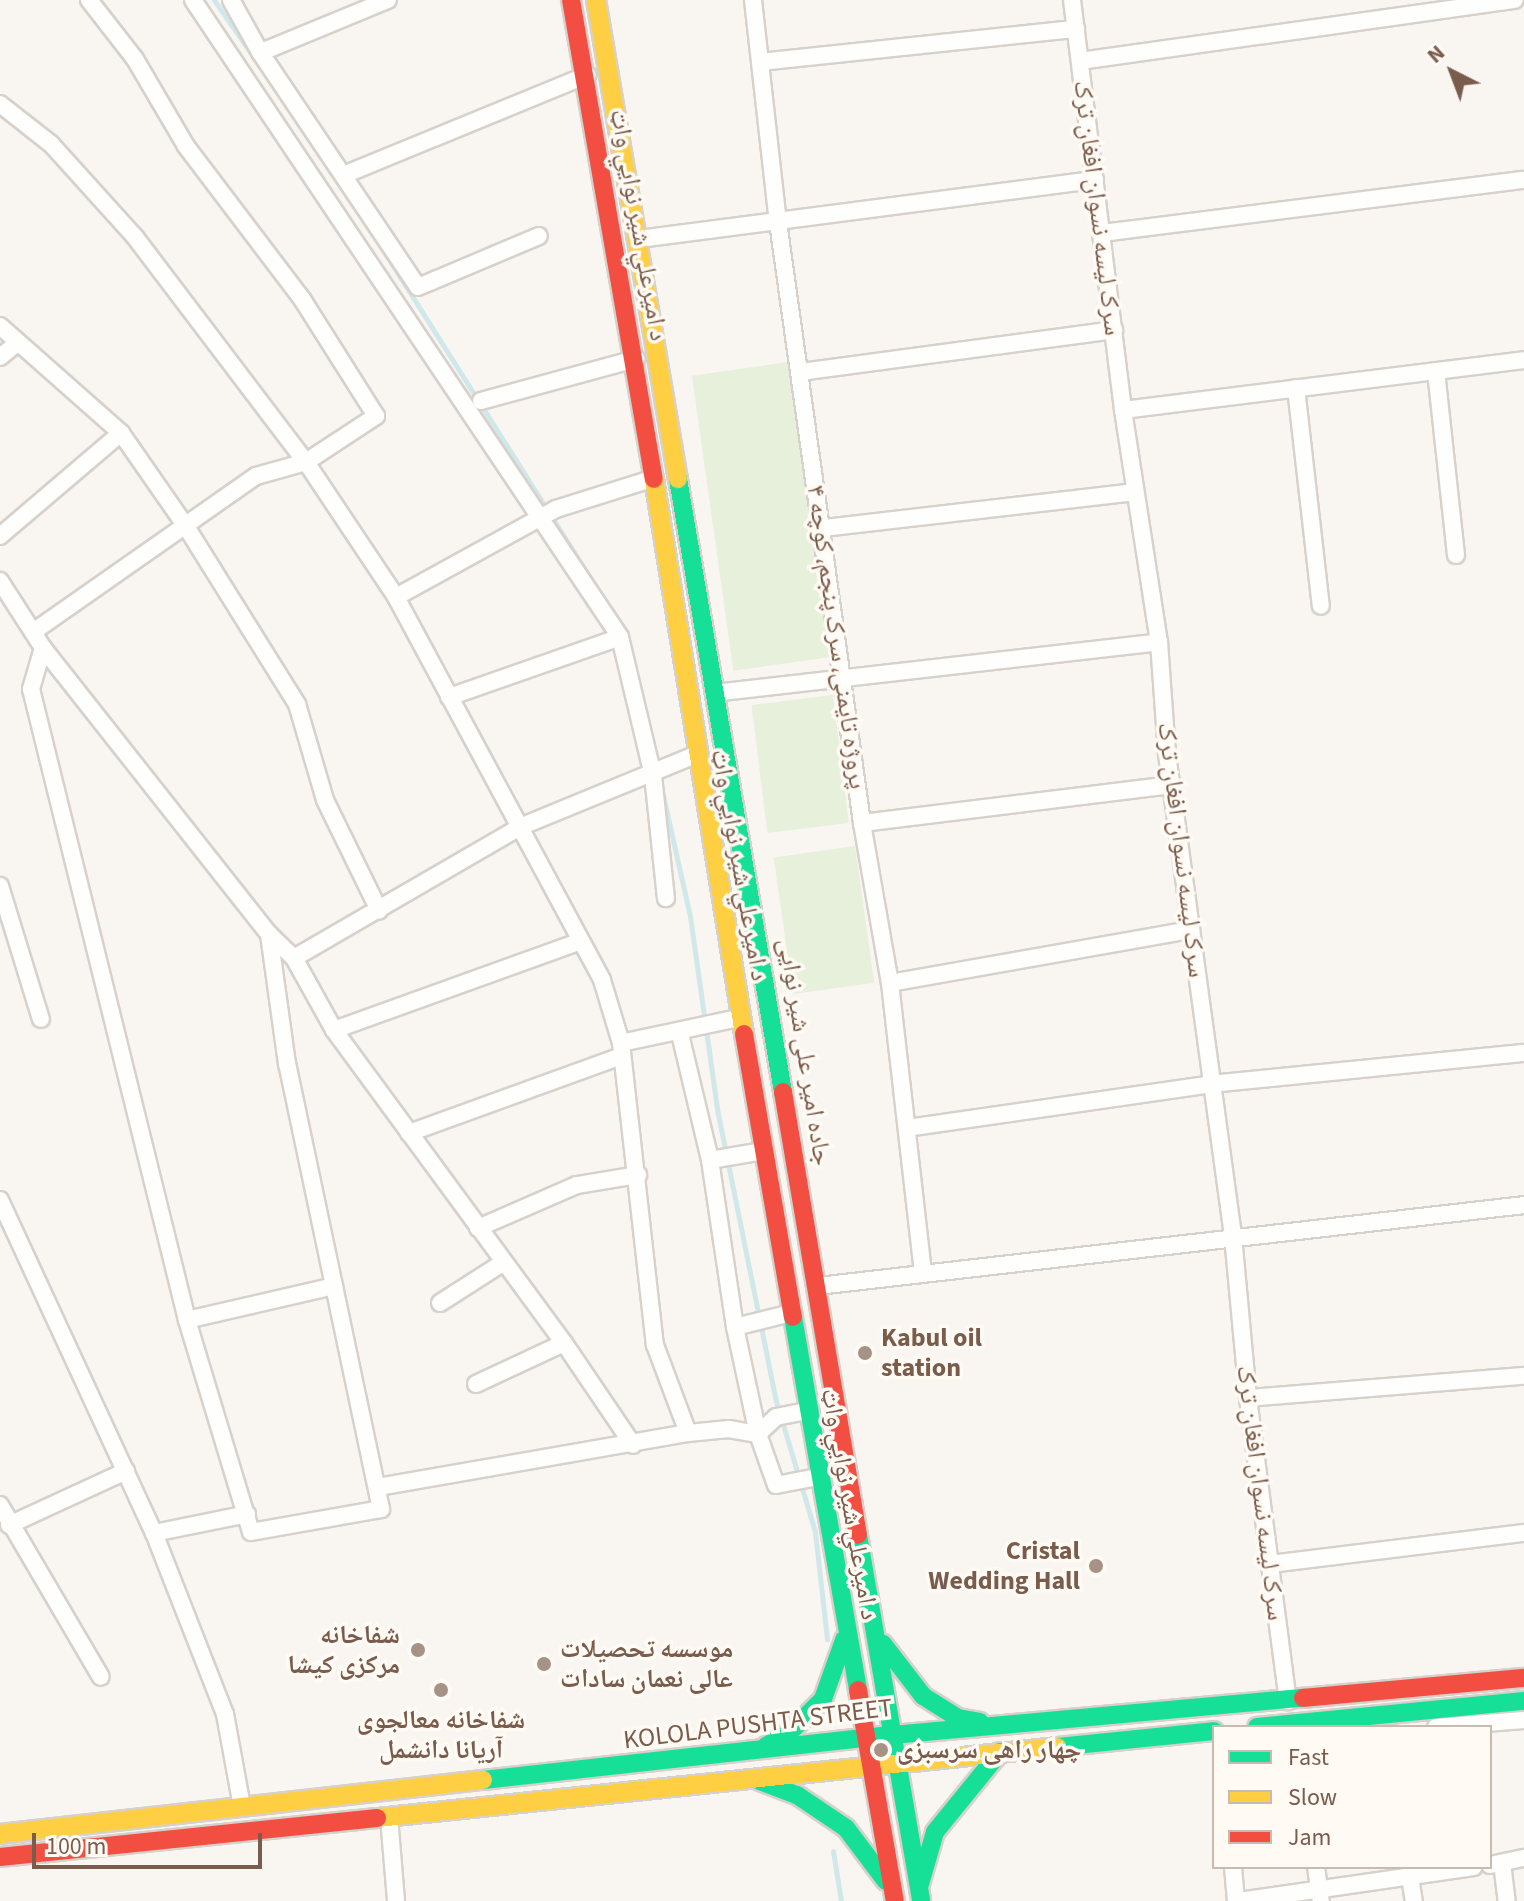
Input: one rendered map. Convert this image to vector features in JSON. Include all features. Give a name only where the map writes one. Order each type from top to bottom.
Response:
[{"type":"main road","name":"د امیرعلي شیر نوايي واټ","points":[[571,0],[636,359],[651,479],[739,1018],[845,1635],[894,1897]]},
{"type":"main road","name":"جاده امیر علی شیر نوایی","points":[[596,0],[920,1895]]},
{"type":"main road","points":[[874,1629],[896,1666],[923,1696],[958,1718],[997,1725]]},
{"type":"main road","points":[[754,1752],[790,1732],[823,1699],[845,1635]]},
{"type":"main road","name":"KOLOLA PUSHTA STREET","points":[[0,1834],[893,1735],[1524,1678]]},
{"type":"main road","points":[[1278,1725],[1524,1701]]},
{"type":"main road","points":[[0,1857],[1212,1731]]},
{"type":"main road","points":[[920,1895],[935,1832],[1000,1752]]},
{"type":"main road","points":[[755,1779],[797,1795],[846,1828],[871,1856],[894,1897]]},
{"type":"street","points":[[33,632],[187,528],[256,476],[306,462],[376,416],[367,395],[302,299],[186,146],[135,59],[89,0]]},
{"type":"street","points":[[193,0],[620,637],[657,773],[666,898]]},
{"type":"street","points":[[231,0],[418,287],[539,236]]},
{"type":"street","points":[[264,51],[388,0]]},
{"type":"street","name":"پروژه تایمنی، سرک پنجم، کوچه ۴","points":[[753,0],[778,222],[824,528],[862,823],[890,983],[923,1273]]},
{"type":"street","name":"سرک لیسه نسوان افغان‌ ترک","points":[[1072,0],[1134,492],[1159,642],[1172,785],[1233,1236],[1248,1398],[1288,1701]]},
{"type":"street","points":[[1080,61],[1515,0]]},
{"type":"street","points":[[760,62],[1076,29]]},
{"type":"street","points":[[346,174],[587,75]]},
{"type":"street","points":[[0,104],[51,144],[135,237],[306,462],[396,597],[522,826],[578,942],[602,980],[621,1049],[638,1175],[655,1345],[688,1433]]},
{"type":"street","points":[[639,239],[1095,180]]},
{"type":"street","points":[[1102,233],[1524,180]]},
{"type":"street","points":[[0,326],[121,433],[187,528],[297,704],[325,800],[379,910]]},
{"type":"street","points":[[800,372],[1114,330]]},
{"type":"street","points":[[0,357],[17,343]]},
{"type":"street","points":[[481,401],[636,359]]},
{"type":"street","points":[[1123,410],[1524,360]]},
{"type":"street","points":[[1436,371],[1456,555]]},
{"type":"street","points":[[1296,388],[1321,606]]},
{"type":"street","points":[[0,536],[121,433]]},
{"type":"street","points":[[396,597],[556,509],[651,479]]},
{"type":"street","points":[[824,528],[1134,492]]},
{"type":"street","points":[[0,581],[43,648],[269,934],[294,958],[334,1030],[564,1343],[633,1445]]},
{"type":"street","points":[[449,697],[620,637]]},
{"type":"street","points":[[714,693],[1159,642]]},
{"type":"street","points":[[43,648],[31,689],[187,1320],[251,1532],[381,1509],[287,1064],[269,934]]},
{"type":"street","points":[[294,958],[522,826],[695,755]]},
{"type":"street","points":[[862,823],[1172,785]]},
{"type":"street","points":[[0,886],[41,1019]]},
{"type":"street","points":[[890,983],[1191,930]]},
{"type":"street","points":[[334,1030],[578,942]]},
{"type":"street","points":[[409,1133],[621,1049],[739,1018]]},
{"type":"street","points":[[680,1034],[710,1160],[735,1327],[758,1434],[782,1483],[818,1477]]},
{"type":"street","points":[[907,1128],[1211,1084],[1524,1053]]},
{"type":"street","points":[[710,1160],[763,1151]]},
{"type":"street","points":[[478,1228],[577,1185],[638,1175]]},
{"type":"street","points":[[0,1200],[154,1533],[225,1714],[242,1807]]},
{"type":"street","points":[[818,1286],[1524,1205]]},
{"type":"street","points":[[440,1303],[504,1262]]},
{"type":"street","points":[[187,1320],[334,1286]]},
{"type":"street","points":[[735,1327],[791,1313]]},
{"type":"street","points":[[476,1384],[564,1343]]},
{"type":"street","points":[[1248,1398],[1524,1376]]},
{"type":"street","points":[[758,1434],[776,1417],[808,1411]]},
{"type":"street","points":[[378,1487],[688,1433],[729,1429],[758,1434]]},
{"type":"street","points":[[9,1525],[126,1471]]},
{"type":"street","points":[[0,1505],[101,1677]]},
{"type":"street","points":[[154,1533],[247,1514]]},
{"type":"street","points":[[1270,1564],[1524,1533]]},
{"type":"street","points":[[1461,1725],[1524,1720]]},
{"type":"street","points":[[389,1817],[396,1901]]},
{"type":"street","points":[[1507,1901],[1496,1864],[1524,1858]]},
{"type":"street","points":[[1233,1869],[1238,1901],[1320,1894],[1461,1869]]},
{"type":"street","points":[[1316,1869],[1320,1894]]},
{"type":"street","points":[[1410,1877],[1414,1901]]},
{"type":"green space","points":[[789,362],[830,657],[733,671],[692,376]]},
{"type":"green space","points":[[833,695],[849,823],[767,833],[752,705]]},
{"type":"green space","points":[[855,846],[874,983],[793,994],[774,857]]},
{"type":"waterway","points":[[214,0],[259,65]]},
{"type":"waterway","points":[[376,239],[619,623]]},
{"type":"waterway","points":[[662,791],[690,916],[718,1114],[776,1401],[815,1532],[827,1639]]},
{"type":"waterway","points":[[833,1851],[841,1901]]},
{"type":"traffic: fast","points":[[678,479],[783,1092]]},
{"type":"traffic: fast","points":[[793,1317],[858,1690]]},
{"type":"traffic: fast","points":[[858,1535],[921,1901]]},
{"type":"traffic: fast","points":[[766,1746],[790,1732],[823,1699],[844,1640]]},
{"type":"traffic: fast","points":[[883,1644],[923,1696],[958,1718],[980,1722]]},
{"type":"traffic: fast","points":[[483,1780],[893,1735],[1303,1698]]},
{"type":"traffic: fast","points":[[1278,1725],[1524,1701]]},
{"type":"traffic: fast","points":[[1057,1747],[1212,1731]]},
{"type":"traffic: fast","points":[[920,1884],[935,1832],[1000,1752]]},
{"type":"traffic: fast","points":[[760,1781],[797,1795],[846,1828],[886,1881]]},
{"type":"traffic: slow","points":[[596,0],[678,479]]},
{"type":"traffic: slow","points":[[654,479],[744,1034]]},
{"type":"traffic: slow","points":[[377,1818],[1057,1747]]},
{"type":"traffic: slow","points":[[0,1834],[483,1780]]},
{"type":"traffic: jam","points":[[571,0],[654,479]]},
{"type":"traffic: jam","points":[[744,1034],[793,1317]]},
{"type":"traffic: jam","points":[[783,1092],[858,1535]]},
{"type":"traffic: jam","points":[[1303,1698],[1524,1678]]},
{"type":"traffic: jam","points":[[858,1690],[895,1901]]},
{"type":"traffic: jam","points":[[0,1857],[377,1818]]},
{"type":"place","name":"Kabul oil station","points":[[865,1353]]},
{"type":"place","name":"Cristal Wedding Hall","points":[[1096,1566]]},
{"type":"place","name":"شفاخانه مرکزی کیشا","points":[[418,1650]]},
{"type":"place","name":"موسسه تحصیلات عالی نعمان سادات","points":[[544,1664]]},
{"type":"place","name":"شفاخانه معالجوی آریانا دانشمل","points":[[441,1690]]},
{"type":"place","name":"چهار راهی سرسبزی","points":[[881,1750]]}]
